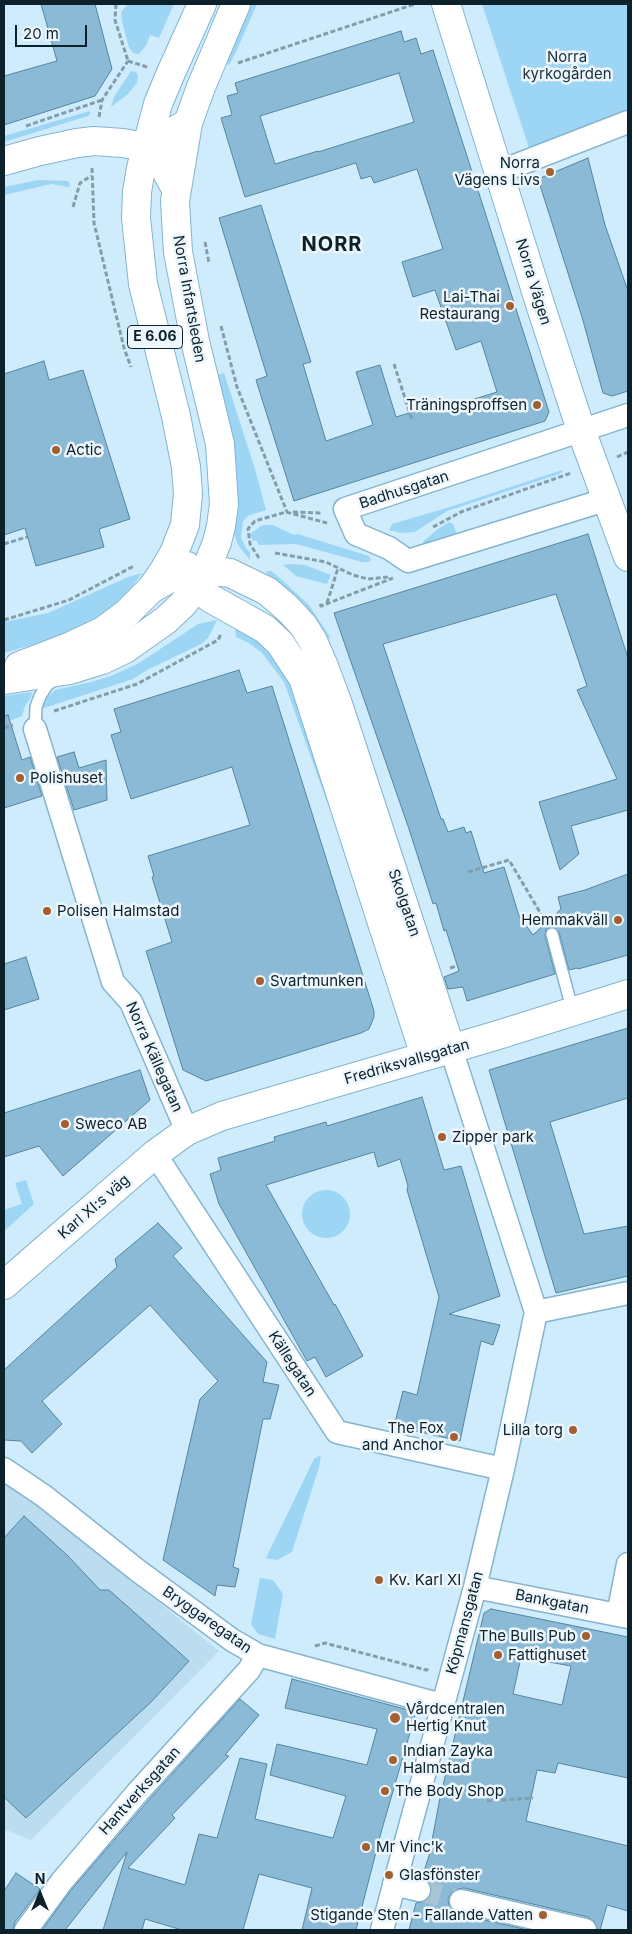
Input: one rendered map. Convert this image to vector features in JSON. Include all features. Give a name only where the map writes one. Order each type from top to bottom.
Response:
[{"type":"main road","name":"E 6.06","points":[[4,672],[71,646],[103,631],[128,613],[151,589],[163,572],[174,553],[185,525],[188,494],[182,446],[145,293],[139,252],[137,192],[146,147],[170,75],[202,4]]},
{"type":"main road","name":"Norra Infartsleden","points":[[197,576],[221,526],[224,481],[220,444],[178,252],[175,208],[176,188],[188,122],[236,4]]},
{"type":"main road","name":"Norra Vägen","points":[[446,4],[581,430],[628,557]]},
{"type":"main road","points":[[146,147],[188,122]]},
{"type":"main road","points":[[4,161],[40,151],[94,141],[124,143],[146,147],[159,158],[176,188]]},
{"type":"main road","points":[[151,589],[174,576],[197,576],[185,550],[185,525]]},
{"type":"main road","name":"Skolgatan","points":[[425,1056],[303,678],[280,643],[265,628],[210,598],[197,576],[230,573],[267,592],[287,608],[303,625],[313,641],[338,704],[451,1049]]},
{"type":"main road","name":"E 6.06","points":[[4,680],[70,670],[102,660],[125,650],[166,620],[183,604],[197,576]]},
{"type":"main road","name":"Fredriksvallsgatan","points":[[187,1131],[222,1116],[451,1049],[628,994]]},
{"type":"main road","name":"Karl XI:s väg","points":[[4,1285],[155,1154],[187,1131]]},
{"type":"street","points":[[499,172],[628,122]]},
{"type":"street","name":"Badhusgatan","points":[[608,499],[408,561],[389,548],[356,534],[345,509],[628,415]]},
{"type":"street","name":"Norra Källegatan","points":[[35,723],[113,982],[132,1002],[187,1131]]},
{"type":"street","name":"Skolgatan","points":[[451,1049],[536,1312]]},
{"type":"street","name":"Källegatan","points":[[155,1154],[337,1432],[503,1469]]},
{"type":"street","points":[[536,1312],[628,1293]]},
{"type":"street","name":"Köpmansgatan","points":[[382,1930],[475,1587],[503,1469],[536,1312]]},
{"type":"street","name":"Bryggaregatan","points":[[4,1469],[44,1496],[137,1570],[232,1640],[258,1655],[442,1705]]},
{"type":"street","points":[[623,1616],[628,1564]]},
{"type":"street","name":"Bankgatan","points":[[475,1587],[623,1616]]},
{"type":"street","name":"Hantverksgatan","points":[[26,1930],[62,1881],[137,1793],[249,1670],[258,1655]]},
{"type":"street","points":[[394,1884],[419,1890]]},
{"type":"street","points":[[461,1900],[585,1930]]},
{"type":"lane","points":[[35,723],[36,707],[47,685],[70,670]]},
{"type":"lane","points":[[552,934],[573,1012]]},
{"type":"path","points":[[116,4],[115,20],[128,61]]},
{"type":"path","points":[[231,65],[415,4]]},
{"type":"path","points":[[128,61],[146,66]]},
{"type":"path","points":[[128,61],[102,100],[94,141],[91,176],[94,223],[124,348],[131,367]]},
{"type":"path","points":[[19,128],[102,100]]},
{"type":"path","points":[[73,208],[80,183],[91,176]]},
{"type":"path","points":[[204,235],[210,269]]},
{"type":"path","points":[[220,323],[237,387],[286,512],[325,513],[345,509]]},
{"type":"path","points":[[394,364],[412,420]]},
{"type":"path","points":[[460,512],[572,472]]},
{"type":"path","points":[[260,558],[250,544],[248,530],[255,521],[273,515]]},
{"type":"path","points":[[4,544],[27,537]]},
{"type":"path","points":[[276,553],[326,562],[368,579],[394,577],[321,606],[315,600]]},
{"type":"path","points":[[4,620],[68,600],[137,565]]},
{"type":"path","points":[[327,604],[338,568]]},
{"type":"path","points":[[4,728],[35,723],[137,684],[218,640],[224,629]]},
{"type":"path","points":[[468,872],[509,860],[552,934]]},
{"type":"path","points":[[311,1648],[325,1643],[426,1670],[433,1667],[439,1657],[455,1660]]},
{"type":"path","points":[[487,1801],[533,1798]]},
{"type":"shaded area","points":[[4,1484],[32,1500],[219,1651],[31,1840],[4,1829]]},
{"type":"green space","points":[[128,4],[174,4],[159,38],[150,35],[147,44],[139,54],[133,53],[129,48],[122,21],[121,12]]},
{"type":"green space","points":[[252,4],[257,4],[229,65],[225,63]]},
{"type":"green space","name":"Norra kyrkogården","points":[[482,4],[628,4],[628,113],[530,151]]},
{"type":"green space","points":[[131,71],[136,72],[138,75],[137,83],[127,95],[111,107],[114,97]]},
{"type":"green space","points":[[90,111],[88,116],[4,142],[4,136]]},
{"type":"green space","points":[[38,180],[68,181],[70,184],[69,187],[51,184],[4,195],[4,187]]},
{"type":"green space","points":[[224,373],[255,469],[266,510],[248,516],[243,521],[241,537],[250,552],[250,560],[238,545],[234,534],[235,460],[230,430],[217,378],[217,375]]},
{"type":"green space","points":[[562,470],[563,472],[556,475],[447,511],[415,532],[401,533],[389,530],[392,524]]},
{"type":"green space","points":[[449,522],[453,524],[458,537],[421,546],[438,529]]},
{"type":"green space","points":[[265,525],[273,525],[294,535],[298,534],[369,556],[371,560],[369,562],[362,562],[296,544],[259,545],[256,540],[253,541],[250,534]]},
{"type":"green space","points":[[283,565],[305,565],[331,575],[327,584],[296,576]]},
{"type":"green space","points":[[271,571],[281,579],[309,605],[330,637],[329,639],[304,604],[266,573]]},
{"type":"green space","points":[[142,573],[129,591],[98,617],[82,626],[42,642],[4,653],[4,622],[48,613],[128,577]]},
{"type":"green space","points":[[217,620],[208,638],[201,644],[147,670],[133,679],[41,709],[41,705],[46,698],[55,690],[111,676],[139,663],[198,624]]},
{"type":"green space","points":[[235,627],[262,643],[279,660],[291,680],[338,825],[336,827],[284,682],[262,653],[249,643],[236,637]]},
{"type":"green space","points":[[31,692],[32,694],[22,716],[4,723],[4,696]]},
{"type":"green space","points":[[26,1180],[34,1204],[4,1231],[4,1210],[22,1204],[15,1183]]},
{"type":"green space","points":[[326,1190],[335,1192],[343,1197],[348,1205],[350,1214],[348,1223],[343,1231],[335,1236],[326,1238],[317,1236],[309,1231],[304,1223],[302,1214],[304,1205],[309,1197],[317,1192]]},
{"type":"green space","points":[[319,1456],[321,1457],[319,1467],[292,1552],[277,1560],[266,1558],[314,1459]]},
{"type":"green space","points":[[260,1578],[273,1580],[283,1594],[275,1639],[258,1634],[251,1624]]},
{"type":"building","points":[[41,4],[95,4],[112,69],[95,96],[4,125],[4,76],[57,61]]},
{"type":"building","points":[[401,31],[404,42],[416,38],[421,54],[433,50],[549,412],[545,421],[294,501],[256,380],[267,376],[219,218],[261,205],[311,362],[303,364],[326,441],[373,425],[356,372],[380,365],[396,417],[448,401],[449,407],[497,392],[481,341],[456,350],[435,290],[413,297],[402,262],[443,249],[417,169],[374,183],[371,176],[361,179],[356,163],[245,197],[221,118],[232,115],[227,96],[238,93],[235,83]],"holes":[[[399,73],[414,122],[275,164],[260,116]]]},
{"type":"building","points":[[588,158],[605,225],[628,291],[628,391],[612,396],[603,393],[582,317],[538,179]]},
{"type":"building","name":"Actic","points":[[44,361],[49,380],[83,370],[130,519],[99,529],[104,547],[36,566],[25,528],[4,535],[4,374]]},
{"type":"building","points":[[588,534],[628,658],[628,810],[571,826],[579,854],[560,870],[539,802],[617,779],[577,690],[587,686],[556,594],[383,644],[441,819],[443,819],[448,832],[464,827],[466,833],[471,831],[484,873],[504,867],[519,916],[533,935],[561,909],[558,897],[585,890],[628,874],[628,955],[569,970],[559,932],[554,927],[550,927],[546,929],[545,935],[555,974],[467,1001],[463,987],[448,989],[444,977],[459,971],[436,903],[433,904],[334,613]]},
{"type":"building","points":[[239,670],[247,693],[272,686],[374,1011],[374,1017],[369,1029],[361,1033],[206,1081],[183,1070],[146,951],[172,942],[152,877],[154,876],[148,856],[250,825],[232,767],[131,799],[111,735],[121,732],[114,709]]},
{"type":"building","name":"Polishuset","points":[[8,715],[22,760],[30,757],[42,796],[4,808],[4,716]]},
{"type":"building","points":[[74,752],[79,768],[106,760],[107,800],[74,810],[57,757]]},
{"type":"building","points":[[26,957],[39,999],[4,1010],[4,964]]},
{"type":"building","points":[[628,1028],[628,1098],[550,1122],[584,1234],[628,1226],[628,1276],[556,1293],[489,1070]]},
{"type":"building","points":[[140,1070],[150,1100],[63,1176],[39,1146],[4,1157],[4,1113]]},
{"type":"building","points":[[422,1097],[444,1170],[461,1166],[500,1296],[449,1314],[500,1325],[493,1345],[481,1341],[460,1441],[394,1426],[403,1391],[417,1395],[439,1297],[407,1190],[408,1186],[400,1159],[378,1167],[374,1152],[266,1185],[363,1356],[326,1377],[315,1357],[307,1361],[219,1204],[210,1174],[221,1170],[218,1158],[275,1141],[274,1137],[326,1122],[327,1126]]},
{"type":"building","points":[[158,1223],[182,1248],[173,1256],[267,1362],[263,1382],[279,1385],[270,1419],[263,1419],[233,1567],[239,1569],[235,1587],[217,1585],[215,1596],[163,1560],[200,1399],[218,1381],[150,1305],[42,1401],[62,1424],[32,1453],[21,1441],[4,1440],[4,1370],[117,1267],[115,1259]]},
{"type":"building","points":[[24,1516],[68,1556],[100,1590],[109,1590],[189,1661],[151,1702],[26,1818],[4,1797],[4,1538]]},
{"type":"building","points":[[491,1609],[628,1637],[628,1778],[558,1763],[555,1773],[537,1770],[526,1821],[628,1846],[628,1911],[607,1905],[600,1930],[598,1930],[594,1921],[588,1917],[464,1888],[452,1892],[448,1898],[452,1911],[528,1930],[409,1930],[416,1903],[429,1899],[432,1894],[428,1880],[422,1877],[429,1856],[440,1798],[484,1613]],"holes":[[[521,1657],[571,1666],[562,1705],[513,1694]]]},
{"type":"building","points":[[292,1679],[416,1712],[382,1829],[356,1930],[302,1930],[312,1888],[259,1874],[243,1930],[182,1930],[145,1919],[142,1930],[103,1930],[127,1852],[65,1930],[42,1930],[72,1889],[240,1699],[259,1715],[225,1755],[229,1756],[172,1815],[175,1818],[128,1868],[185,1885],[199,1834],[217,1838],[240,1758],[267,1764],[255,1819],[333,1838],[346,1796],[270,1775],[277,1744],[367,1765],[377,1729],[285,1708]]},
{"type":"building","points":[[16,1873],[40,1889],[15,1922],[13,1930],[4,1930],[4,1891]]},
{"type":"tunnel","points":[[419,1890],[461,1901]]},
{"type":"place","name":"Norra Vägens Livs","points":[[550,172]]},
{"type":"place","name":"Lai-Thai Restaurang","points":[[510,306]]},
{"type":"place","name":"Träningsproffsen","points":[[537,405]]},
{"type":"place","name":"Actic","points":[[56,450]]},
{"type":"place","name":"Polishuset","points":[[20,778]]},
{"type":"place","name":"Polisen Halmstad","points":[[47,911]]},
{"type":"place","name":"Hemmakväll","points":[[618,920]]},
{"type":"place","name":"Svartmunken","points":[[260,981]]},
{"type":"place","name":"Sweco AB","points":[[65,1124]]},
{"type":"place","name":"Zipper park","points":[[442,1137]]},
{"type":"place","name":"Lilla torg","points":[[573,1430]]},
{"type":"place","name":"The Fox and Anchor","points":[[454,1437]]},
{"type":"place","name":"Kv. Karl XI","points":[[379,1580]]},
{"type":"place","name":"The Bulls Pub","points":[[586,1636]]},
{"type":"place","name":"Fattighuset","points":[[498,1655]]},
{"type":"place","name":"Vårdcentralen Hertig Knut","points":[[395,1718]]},
{"type":"place","name":"Indian Zayka Halmstad","points":[[393,1760]]},
{"type":"place","name":"The Body Shop","points":[[385,1791]]},
{"type":"place","name":"Mr Vinc'k","points":[[366,1847]]},
{"type":"place","name":"Glasfönster","points":[[389,1875]]},
{"type":"place","name":"Stigande Sten - Fallande Vatten","points":[[543,1915]]},
{"type":"district","name":"NORR","points":[[332,245]]}]
